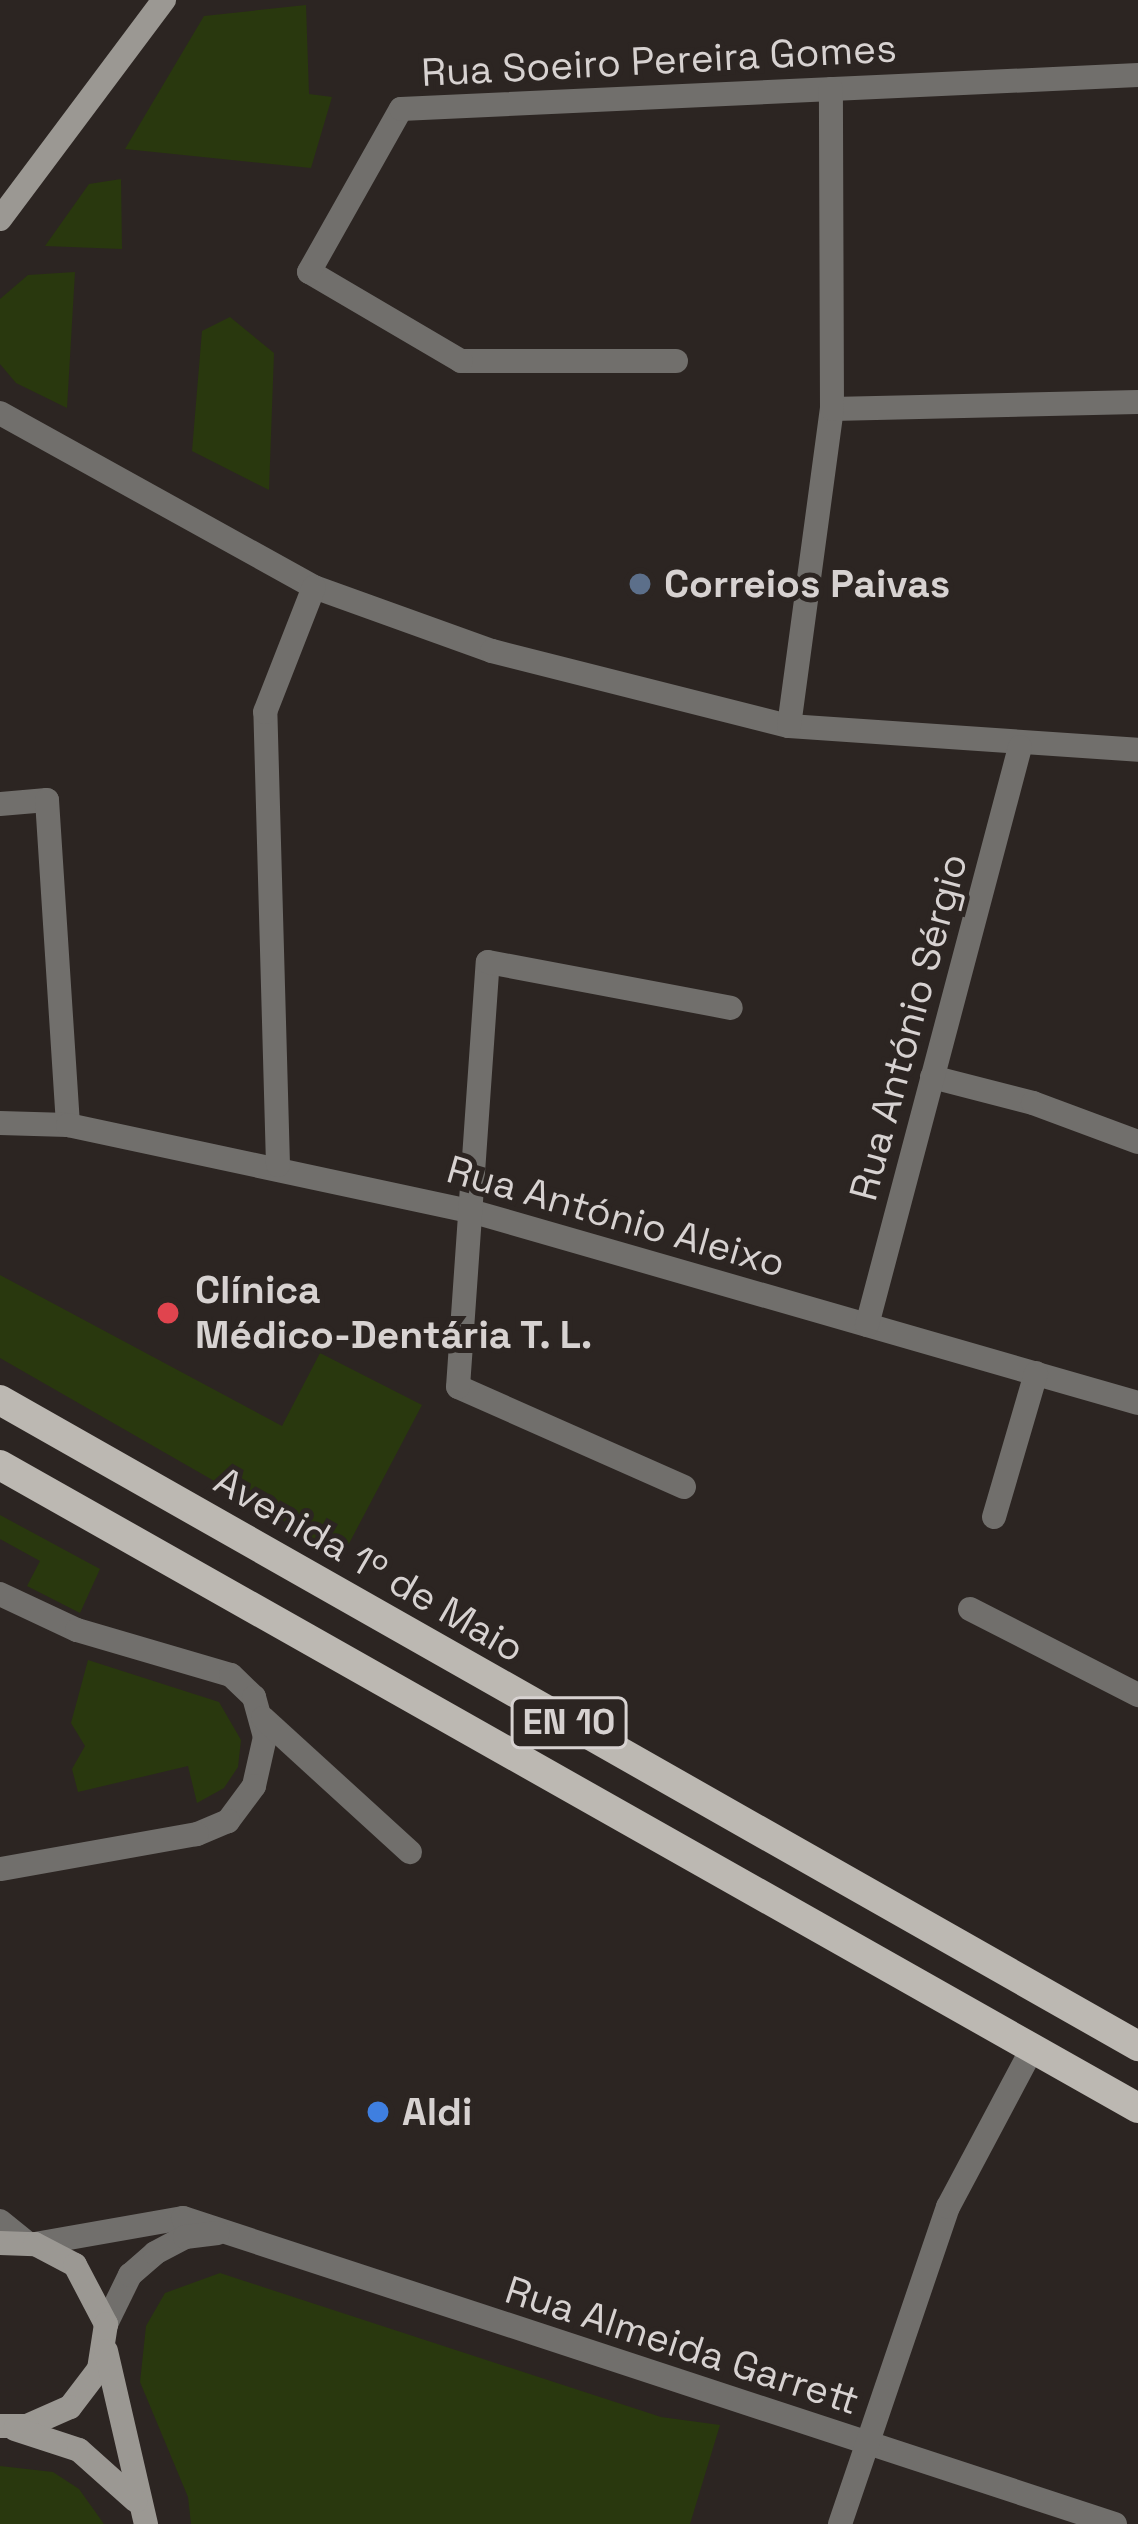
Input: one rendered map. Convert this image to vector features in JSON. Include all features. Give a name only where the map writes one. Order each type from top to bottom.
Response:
[{"type":"main road","name":"Avenida 1º de Maio","points":[[0,1400],[1138,2046]]},
{"type":"main road","name":"EN 10","points":[[0,1465],[1138,2108]]},
{"type":"street","points":[[0,219],[164,0]]},
{"type":"street","name":"Rua Soeiro Pereira Gomes","points":[[676,361],[461,361],[309,272],[401,109],[1138,75]]},
{"type":"street","points":[[789,726],[832,409],[831,89]]},
{"type":"street","points":[[832,409],[1138,402]]},
{"type":"street","points":[[0,412],[314,587],[513,657],[789,726],[1020,747],[1138,750]]},
{"type":"street","points":[[278,1165],[265,712],[314,587]]},
{"type":"street","name":"Rua António Sérgio","points":[[867,1325],[1020,747]]},
{"type":"street","points":[[0,804],[47,800],[68,1125]]},
{"type":"street","points":[[684,1487],[458,1388],[488,962],[731,1008]]},
{"type":"street","points":[[932,1077],[1033,1102],[1138,1142]]},
{"type":"street","name":"Rua António Aleixo","points":[[0,1123],[68,1125],[278,1165],[474,1212],[1138,1403]]},
{"type":"street","points":[[994,1517],[1036,1373]]},
{"type":"street","points":[[0,1594],[77,1630],[232,1675],[263,1718],[410,1852]]},
{"type":"street","points":[[970,1609],[1138,1695]]},
{"type":"street","points":[[0,1869],[196,1834],[228,1821],[259,1773],[263,1718]]},
{"type":"street","points":[[840,2524],[948,2206],[1033,2048]]},
{"type":"street","name":"Rua Almeida Garrett","points":[[31,2244],[154,2217],[183,2218],[1115,2524]]},
{"type":"street","points":[[0,2221],[31,2244],[75,2265],[105,2335],[144,2519]]},
{"type":"street","name":"Rua Almeida Garrett","points":[[105,2335],[130,2276],[155,2253],[185,2237],[227,2234]]},
{"type":"street","points":[[0,2243],[31,2244]]},
{"type":"street","points":[[1,2426],[70,2407],[88,2390],[105,2335]]},
{"type":"street","points":[[1,2426],[80,2450],[108,2468],[144,2519]]},
{"type":"green space","points":[[306,5],[309,94],[332,97],[311,168],[125,149],[204,16]]},
{"type":"green space","points":[[121,179],[122,249],[45,246],[89,184]]},
{"type":"green space","points":[[75,272],[67,408],[16,383],[0,364],[0,299],[28,275]]},
{"type":"green space","points":[[230,317],[274,353],[269,490],[192,451],[202,331]]},
{"type":"green space","points":[[0,1275],[282,1426],[320,1353],[422,1405],[343,1555],[0,1358]]},
{"type":"green space","points":[[0,1515],[100,1569],[80,1613],[27,1586],[40,1561],[0,1539]]},
{"type":"green space","points":[[88,1660],[219,1702],[241,1740],[238,1767],[224,1788],[197,1803],[188,1766],[78,1792],[72,1769],[85,1746],[71,1723]]},
{"type":"green space","points":[[220,2273],[661,2417],[720,2425],[690,2524],[191,2524],[188,2497],[140,2382],[146,2326],[165,2293]]},
{"type":"green space","points":[[0,2466],[53,2472],[79,2489],[104,2524],[0,2524]]},
{"type":"place","name":"Correios Paivas","points":[[640,584]]},
{"type":"place","name":"Clínica Médico-Dentária T. L.","points":[[168,1313]]},
{"type":"place","name":"Aldi","points":[[378,2112]]}]
